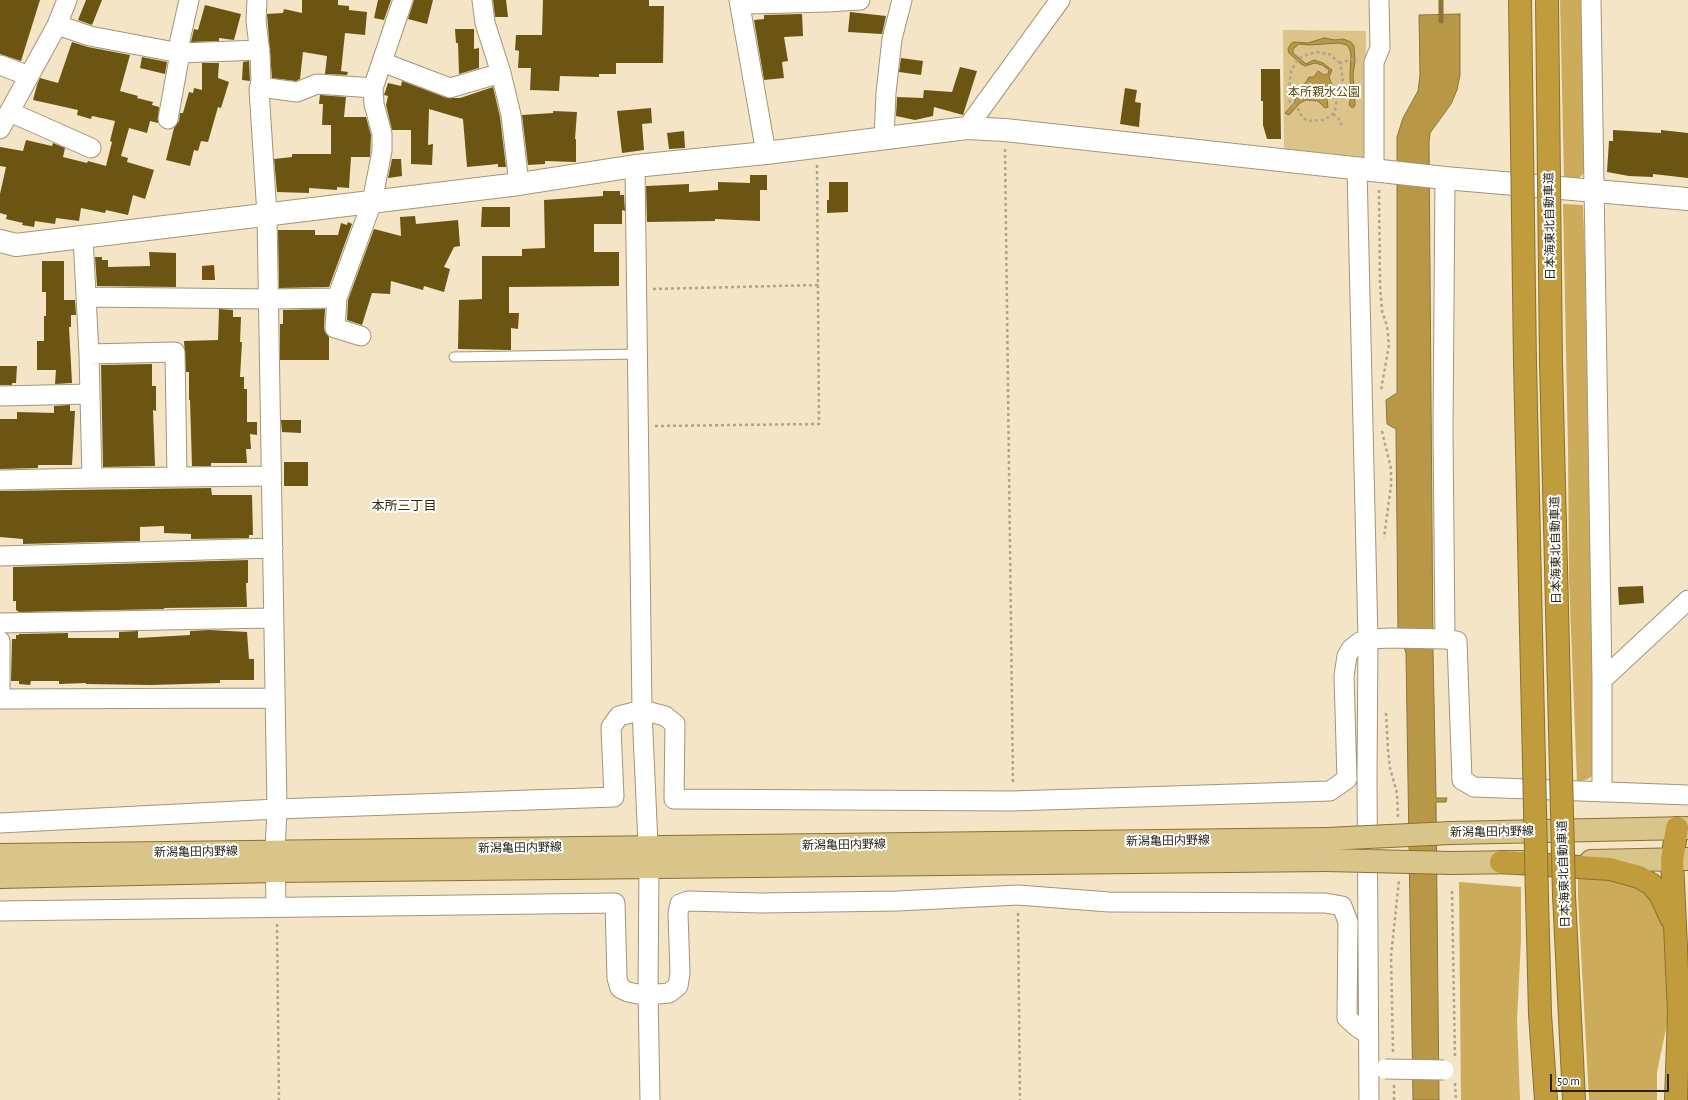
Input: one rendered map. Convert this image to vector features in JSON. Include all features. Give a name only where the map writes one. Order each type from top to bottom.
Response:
[{"type":"highway","points":[[1520,0],[1525,379],[1540,1014],[1539,1100]]},
{"type":"highway","name":"日本海東北自動車道","points":[[1547,0],[1551,362],[1564,895],[1574,1100]]},
{"type":"highway","points":[[1676,1100],[1679,1013],[1685,938],[1682,859],[1683,828]]},
{"type":"highway","points":[[1501,862],[1610,870],[1639,877],[1651,884],[1660,894],[1671,919],[1685,938]]},
{"type":"highway","points":[[1540,1014],[1546,1100]]},
{"type":"main road","name":"新潟亀田内野線","points":[[648,857],[1327,839],[1451,833],[1683,828]]},
{"type":"main road","name":"新潟亀田内野線","points":[[0,855],[275,861],[648,857],[1326,860],[1452,863],[1682,859]]},
{"type":"main road","name":"新潟亀田内野線","points":[[0,877],[275,861]]},
{"type":"street","points":[[0,129],[57,25],[67,0]]},
{"type":"street","points":[[168,119],[180,53],[180,40],[189,0]]},
{"type":"street","points":[[256,0],[256,21],[260,50],[260,87],[267,215],[277,809],[275,861],[276,907]]},
{"type":"street","points":[[361,336],[335,328],[337,298],[372,202],[382,146],[382,134],[374,104],[373,88],[403,0]]},
{"type":"street","points":[[482,0],[485,23],[501,73],[511,115],[519,184]]},
{"type":"street","points":[[766,153],[739,1],[750,4],[860,0]]},
{"type":"street","points":[[884,138],[886,93],[892,39],[902,0],[886,0]]},
{"type":"street","points":[[967,128],[1060,0]]},
{"type":"street","points":[[1370,1100],[1377,1070],[1368,1034],[1369,891],[1367,769],[1368,639],[1365,170],[1374,62],[1380,48],[1379,0]]},
{"type":"street","points":[[1591,0],[1596,191],[1602,792]]},
{"type":"street","points":[[57,25],[90,36],[180,53],[260,50]]},
{"type":"street","points":[[382,62],[450,88],[501,73]]},
{"type":"street","points":[[0,65],[29,76]]},
{"type":"street","points":[[260,87],[296,92],[318,84],[373,88]]},
{"type":"street","points":[[10,112],[91,148]]},
{"type":"street","points":[[0,241],[16,245],[519,184],[635,166],[766,153],[967,128],[1005,130],[1445,178],[1688,199]]},
{"type":"street","points":[[635,166],[642,710],[648,857],[650,1100]]},
{"type":"street","points":[[1445,178],[1445,639]]},
{"type":"street","points":[[83,237],[89,354],[92,478]]},
{"type":"street","points":[[86,297],[268,299],[337,298]]},
{"type":"street","points":[[89,354],[175,352],[177,477]]},
{"type":"street","points":[[0,396],[90,394]]},
{"type":"street","points":[[0,480],[271,476]]},
{"type":"street","points":[[0,556],[273,548]]},
{"type":"street","points":[[1602,680],[1688,600]]},
{"type":"street","points":[[0,623],[273,618]]},
{"type":"street","points":[[0,823],[277,809],[614,797],[611,727],[619,716],[642,710],[665,716],[675,724],[674,799],[1012,801],[1330,790],[1347,780],[1344,676],[1347,656],[1351,649],[1360,642],[1368,639],[1391,638],[1445,639],[1457,641],[1462,780],[1474,787],[1688,795]]},
{"type":"street","points":[[0,641],[0,699],[274,698]]},
{"type":"street","points":[[0,910],[615,903],[617,978],[620,988],[628,992],[638,994],[648,992],[658,994],[669,993],[678,986],[680,973],[678,913],[680,904],[688,901],[761,903],[898,901],[1018,895],[1109,902],[1325,902],[1342,906],[1348,922],[1347,1018],[1368,1034]]},
{"type":"street","points":[[1377,1070],[1449,1066]]},
{"type":"lane","points":[[454,357],[638,354]]},
{"type":"path","points":[[1316,52],[1329,54],[1340,63],[1343,79],[1333,114],[1323,120],[1308,120],[1302,117],[1300,110],[1290,102],[1288,97],[1291,71],[1298,59],[1316,52]]},
{"type":"path","points":[[1340,63],[1353,59],[1374,62]]},
{"type":"path","points":[[1333,114],[1341,121],[1341,128]]},
{"type":"path","points":[[1005,130],[1013,777],[1012,801]]},
{"type":"path","points":[[639,426],[819,424],[817,147]]},
{"type":"path","points":[[637,289],[818,285]]},
{"type":"path","points":[[1449,1066],[1452,891]]},
{"type":"path","points":[[1018,895],[1020,1100]]},
{"type":"path","points":[[276,907],[279,1100]]},
{"type":"green space","name":"本所親水公園","points":[[1283,30],[1366,31],[1364,159],[1284,154]]},
{"type":"shaded area","points":[[1560,0],[1583,0],[1586,167],[1583,174],[1578,179],[1564,177]]},
{"type":"shaded area","points":[[1460,14],[1460,75],[1457,90],[1451,104],[1430,133],[1429,143],[1433,652],[1436,798],[1447,798],[1446,802],[1436,802],[1439,1100],[1413,1100],[1406,653],[1398,630],[1396,429],[1387,424],[1386,400],[1397,393],[1397,137],[1403,118],[1418,91],[1420,75],[1419,15]]},
{"type":"shaded area","points":[[1324,38],[1335,40],[1343,39],[1351,42],[1354,46],[1355,61],[1353,75],[1355,105],[1353,108],[1349,105],[1351,97],[1351,55],[1347,45],[1339,43],[1309,45],[1299,44],[1293,49],[1293,53],[1306,64],[1314,60],[1323,63],[1332,70],[1329,77],[1332,85],[1327,100],[1328,107],[1325,108],[1318,101],[1306,100],[1300,103],[1289,115],[1285,113],[1295,102],[1296,92],[1304,85],[1309,77],[1314,77],[1318,71],[1324,75],[1328,74],[1329,70],[1322,65],[1315,63],[1305,66],[1301,64],[1289,53],[1288,49],[1293,42],[1308,43]]},
{"type":"shaded area","points":[[1563,204],[1583,205],[1585,258],[1594,770],[1592,776],[1588,779],[1577,782],[1569,580]]},
{"type":"shaded area","points":[[1578,877],[1620,878],[1640,884],[1664,917],[1668,1019],[1657,1072],[1657,1100],[1589,1100]]},
{"type":"shaded area","points":[[1459,882],[1521,887],[1521,940],[1517,1020],[1520,1100],[1461,1100]]},
{"type":"building","points":[[0,0],[40,0],[21,61],[0,54]]},
{"type":"building","points":[[86,0],[102,0],[92,25],[78,20]]},
{"type":"building","points":[[302,0],[338,0],[338,5],[349,6],[349,10],[367,12],[365,35],[345,33],[341,71],[348,72],[347,75],[325,74],[327,56],[303,52],[300,79],[296,81],[272,78],[267,14],[283,13],[284,9],[302,13]]},
{"type":"building","points":[[378,0],[391,0],[384,20],[374,18]]},
{"type":"building","points":[[414,0],[433,0],[427,24],[408,19]]},
{"type":"building","points":[[493,0],[506,0],[508,17],[495,17]]},
{"type":"building","points":[[543,0],[649,0],[649,6],[664,6],[663,63],[616,63],[616,74],[599,74],[599,77],[560,76],[559,91],[530,90],[531,68],[518,68],[519,51],[515,50],[516,35],[542,35]]},
{"type":"building","points":[[205,5],[241,14],[234,40],[219,38],[219,41],[191,42],[194,29],[198,30]]},
{"type":"building","points":[[850,12],[886,16],[882,34],[848,32]]},
{"type":"building","points":[[802,14],[803,36],[784,37],[788,61],[782,62],[784,78],[764,80],[754,20],[764,19],[764,15]]},
{"type":"building","points":[[455,29],[474,29],[474,49],[479,48],[479,68],[459,74],[458,43],[456,43]]},
{"type":"building","points":[[72,42],[88,47],[130,55],[120,91],[138,96],[137,98],[153,102],[152,105],[159,107],[158,123],[150,121],[147,133],[129,128],[121,156],[128,158],[127,162],[154,170],[145,199],[133,195],[128,215],[106,210],[105,213],[81,208],[79,221],[56,218],[55,224],[35,221],[34,227],[22,225],[23,223],[6,219],[7,215],[0,213],[0,194],[6,167],[0,166],[0,147],[23,151],[26,140],[52,146],[53,143],[65,148],[63,157],[87,163],[88,161],[106,166],[115,121],[92,116],[91,119],[77,115],[78,110],[33,100],[40,78],[58,83]]},
{"type":"building","points":[[142,57],[167,62],[165,74],[140,68]]},
{"type":"building","points":[[901,58],[923,61],[921,75],[899,72]]},
{"type":"building","points":[[249,61],[250,81],[242,80],[243,62]]},
{"type":"building","points":[[202,63],[219,63],[218,78],[229,82],[221,108],[218,107],[208,142],[201,141],[198,151],[194,150],[190,166],[166,160],[174,128],[179,121],[180,113],[183,113],[189,92],[193,93],[194,88],[202,90]]},
{"type":"building","points":[[960,67],[977,71],[963,115],[934,107],[933,116],[915,120],[896,116],[897,97],[923,98],[924,90],[952,92]]},
{"type":"building","points":[[1261,69],[1280,69],[1281,139],[1267,139],[1263,125]]},
{"type":"building","points":[[402,81],[447,98],[460,98],[493,87],[500,117],[506,167],[498,167],[498,164],[467,167],[463,119],[429,109],[428,145],[433,144],[432,165],[411,164],[411,130],[392,130],[386,105],[388,96],[384,95],[388,83],[401,86]]},
{"type":"building","points":[[1125,88],[1137,90],[1135,102],[1141,103],[1139,127],[1120,124]]},
{"type":"building","points":[[320,95],[346,97],[344,117],[366,117],[371,135],[370,157],[351,157],[349,188],[337,187],[337,190],[309,188],[309,193],[277,192],[274,159],[292,157],[292,154],[331,154],[331,125],[322,125],[323,104],[319,104]]},
{"type":"building","points":[[651,108],[652,123],[642,124],[644,150],[622,153],[617,111]]},
{"type":"building","points":[[553,111],[577,112],[575,139],[576,162],[545,161],[545,164],[528,165],[522,115],[553,113]]},
{"type":"building","points":[[1613,130],[1661,133],[1661,130],[1688,133],[1688,178],[1653,174],[1653,177],[1629,176],[1607,172],[1609,141],[1613,141]]},
{"type":"building","points":[[684,131],[685,148],[669,149],[667,133]]},
{"type":"building","points":[[392,159],[401,159],[402,176],[388,178]]},
{"type":"building","points":[[750,175],[767,175],[767,190],[760,190],[760,221],[715,219],[715,221],[647,222],[646,186],[689,184],[689,192],[718,190],[718,182],[750,183]]},
{"type":"building","points":[[829,182],[848,182],[848,212],[827,213]]},
{"type":"building","points":[[603,191],[620,191],[620,195],[624,195],[625,211],[622,210],[622,224],[594,224],[594,252],[619,252],[619,286],[509,287],[509,313],[519,313],[518,329],[511,328],[511,350],[458,349],[459,300],[482,299],[482,256],[522,256],[522,249],[545,248],[544,200],[603,196]]},
{"type":"building","points":[[482,207],[510,207],[510,227],[481,227]]},
{"type":"building","points":[[415,216],[416,224],[458,220],[460,246],[454,247],[444,267],[450,269],[444,292],[424,286],[423,290],[391,281],[390,294],[372,293],[362,325],[347,320],[348,300],[374,229],[401,236],[400,217]]},
{"type":"building","points":[[348,222],[352,224],[329,287],[279,288],[278,230],[315,230],[315,235],[338,235],[341,223],[347,225]]},
{"type":"building","points":[[149,252],[176,253],[176,287],[97,286],[95,257],[102,257],[102,260],[108,260],[108,267],[150,266]]},
{"type":"building","points":[[42,261],[64,261],[64,300],[75,300],[76,315],[71,315],[71,327],[69,327],[72,383],[55,384],[56,370],[37,370],[37,341],[44,341],[44,316],[46,316],[46,292],[42,292]]},
{"type":"building","points":[[214,265],[215,280],[202,280],[202,266]]},
{"type":"building","points":[[219,309],[233,310],[233,317],[241,317],[240,342],[242,342],[240,377],[244,377],[244,389],[247,389],[247,422],[257,422],[257,435],[250,434],[251,449],[246,449],[247,463],[211,463],[211,466],[192,466],[189,372],[186,372],[184,341],[218,340]]},
{"type":"building","points":[[325,309],[324,328],[329,337],[329,360],[280,360],[280,324],[283,324],[283,310]]},
{"type":"building","points":[[152,364],[152,386],[156,386],[156,411],[153,410],[155,466],[103,467],[101,365]]},
{"type":"building","points":[[0,366],[17,366],[16,383],[12,383],[12,385],[0,385]]},
{"type":"building","points":[[70,405],[70,411],[75,411],[72,465],[38,465],[38,468],[0,469],[0,419],[17,419],[17,412],[54,413],[54,406]]},
{"type":"building","points":[[281,420],[301,420],[301,433],[282,432]]},
{"type":"building","points":[[284,462],[308,462],[308,486],[284,486]]},
{"type":"building","points":[[211,488],[212,495],[252,495],[253,535],[249,535],[249,538],[191,539],[191,534],[164,533],[164,526],[140,527],[140,541],[23,544],[23,539],[0,537],[0,491]]},
{"type":"building","points":[[248,560],[248,583],[246,583],[247,607],[19,612],[16,610],[16,601],[13,601],[13,567]]},
{"type":"building","points":[[1643,586],[1644,603],[1619,605],[1618,587]]},
{"type":"building","points":[[210,630],[247,632],[249,659],[254,659],[254,680],[220,680],[220,683],[151,685],[86,683],[59,684],[59,681],[31,681],[30,685],[19,684],[19,681],[11,681],[12,639],[16,639],[16,635],[19,634],[68,633],[68,638],[119,638],[119,632],[138,631],[138,638],[190,635],[190,631]]},
{"type":"waterway","points":[[1441,0],[1441,21]]},
{"type":"district","name":"本所三丁目","points":[[404,506]]}]
